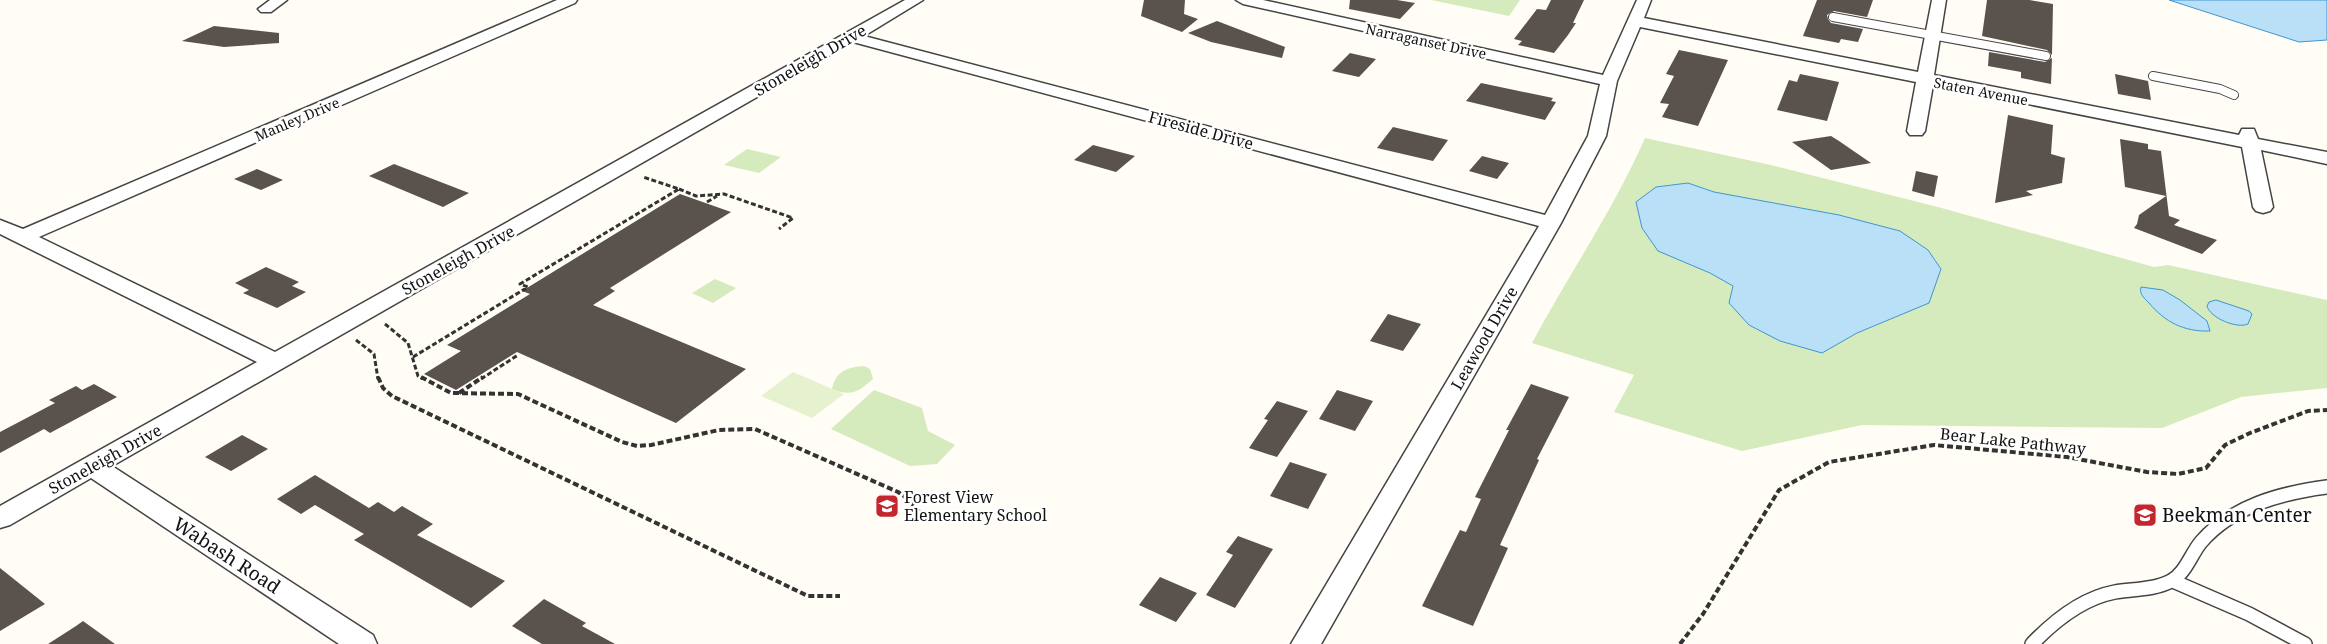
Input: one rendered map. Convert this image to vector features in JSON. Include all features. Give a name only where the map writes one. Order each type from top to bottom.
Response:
[{"type":"street","points":[[266,9],[280,0]]},
{"type":"street","points":[[530,0],[562,3]]},
{"type":"street","name":"Stoneleigh Drive","points":[[0,518],[916,0]]},
{"type":"street","name":"Narraganset Drive","points":[[1244,0],[1609,81]]},
{"type":"street","name":"Leawood Drive","points":[[1306,644],[1551,223],[1597,136],[1609,81],[1644,0]]},
{"type":"street","points":[[1916,131],[1939,0]]},
{"type":"street","name":"Manley Drive","points":[[23,237],[562,3]]},
{"type":"street","name":"Staten Avenue","points":[[1636,21],[1926,80],[2250,138],[2327,158]]},
{"type":"street","name":"Fireside Drive","points":[[851,37],[1551,223]]},
{"type":"street","points":[[2250,138],[2264,207]]},
{"type":"street","points":[[0,226],[276,362]]},
{"type":"street","name":"Wabash Road","points":[[92,466],[362,644]]},
{"type":"lane","points":[[1834,17],[2046,56]]},
{"type":"lane","points":[[2153,76],[2220,89],[2234,95]]},
{"type":"lane","points":[[2173,581],[2200,544],[2220,523],[2259,503],[2315,488],[2327,487]]},
{"type":"lane","points":[[2032,644],[2075,610],[2105,595],[2147,588],[2173,581],[2249,614],[2305,644]]},
{"type":"path","points":[[642,177],[696,196],[724,194],[793,218],[780,228]]},
{"type":"path","points":[[413,357],[528,287],[520,284],[679,189]]},
{"type":"path","points":[[707,202],[720,195]]},
{"type":"path","points":[[378,320],[403,338],[413,357],[418,376],[451,393],[518,394],[622,442],[638,446],[651,446],[719,430],[755,429],[898,492],[908,498],[922,515]]},
{"type":"path","points":[[348,337],[364,344],[378,358],[377,380],[380,386],[392,396],[808,596],[840,596]]},
{"type":"path","points":[[458,393],[518,354]]},
{"type":"path","name":"Bear Lake Pathway","points":[[1680,644],[1703,614],[1779,490],[1829,462],[1934,445],[2067,457],[2147,472],[2178,474],[2206,468],[2225,445],[2250,433],[2308,411],[2327,410]]},
{"type":"green space","points":[[1431,0],[1520,0],[1509,16]]},
{"type":"green space","points":[[1645,138],[1771,165],[1938,207],[2154,267],[2168,265],[2327,300],[2327,388],[2241,397],[2162,428],[1862,425],[1742,451],[1614,412],[1634,375],[1532,343],[1605,216]]},
{"type":"green space","points":[[747,149],[781,157],[759,173],[724,165]]},
{"type":"green space","points":[[715,279],[736,288],[713,303],[692,293]]},
{"type":"green space","points":[[864,366],[870,369],[873,379],[863,387],[849,393],[832,389],[836,378],[847,369]]},
{"type":"green space","points":[[793,372],[844,394],[812,418],[761,396]]},
{"type":"green space","points":[[874,390],[922,408],[928,431],[955,445],[937,464],[910,466],[831,429]]},
{"type":"water","points":[[2169,0],[2327,0],[2327,40],[2299,42]]},
{"type":"water","points":[[1688,183],[1714,192],[1839,215],[1900,231],[1928,250],[1941,269],[1929,303],[1857,333],[1822,353],[1780,341],[1749,325],[1729,303],[1733,286],[1710,273],[1658,251],[1642,228],[1636,202],[1656,187]]},
{"type":"water","points":[[2141,287],[2163,290],[2180,300],[2207,321],[2210,331],[2183,328],[2168,320],[2144,298],[2141,294]]},
{"type":"water","points":[[2216,300],[2249,311],[2252,314],[2248,324],[2231,324],[2213,315],[2207,306],[2209,302]]},
{"type":"building","points":[[1144,0],[1185,0],[1184,14],[1198,19],[1182,32],[1141,16]]},
{"type":"building","points":[[1350,0],[1397,0],[1415,3],[1400,19],[1349,9]]},
{"type":"building","points":[[1551,0],[1584,0],[1573,23],[1576,23],[1568,35],[1554,53],[1518,45],[1522,41],[1514,39],[1537,9],[1546,10]]},
{"type":"building","points":[[1817,0],[1873,0],[1867,17],[1834,11],[1827,15],[1831,23],[1863,29],[1858,42],[1841,39],[1839,43],[1803,36]]},
{"type":"building","points":[[1987,0],[2029,0],[2053,4],[2052,55],[2047,50],[1982,36]]},
{"type":"building","points":[[1217,21],[1285,47],[1282,58],[1211,42],[1188,33]]},
{"type":"building","points":[[214,26],[279,33],[279,43],[224,47],[182,41]]},
{"type":"building","points":[[1679,50],[1728,60],[1698,126],[1662,117],[1669,104],[1660,103],[1674,76],[1666,74]]},
{"type":"building","points":[[1989,52],[2045,62],[2052,58],[2051,84],[2021,78],[2021,72],[1988,66]]},
{"type":"building","points":[[1350,53],[1376,59],[1359,77],[1332,71]]},
{"type":"building","points":[[1800,74],[1839,82],[1827,121],[1777,110],[1789,80],[1797,82]]},
{"type":"building","points":[[2115,74],[2148,81],[2151,100],[2118,94]]},
{"type":"building","points":[[1481,83],[1553,98],[1551,101],[1556,102],[1545,120],[1466,101]]},
{"type":"building","points":[[2008,115],[2053,125],[2051,154],[2065,158],[2062,183],[2026,191],[2033,195],[1995,203]]},
{"type":"building","points":[[1393,127],[1448,140],[1433,161],[1377,148]]},
{"type":"building","points":[[1831,136],[1871,163],[1831,170],[1792,142]]},
{"type":"building","points":[[2120,139],[2148,144],[2148,149],[2161,151],[2169,216],[2180,220],[2174,225],[2217,240],[2202,254],[2134,228],[2139,215],[2166,196],[2125,187]]},
{"type":"building","points":[[1093,145],[1135,156],[1116,172],[1074,160]]},
{"type":"building","points":[[1482,156],[1509,163],[1497,179],[1469,171]]},
{"type":"building","points":[[394,164],[469,193],[443,207],[369,176]]},
{"type":"building","points":[[257,169],[283,180],[261,190],[234,179]]},
{"type":"building","points":[[1916,171],[1938,176],[1934,197],[1912,191]]},
{"type":"building","points":[[680,194],[731,212],[610,288],[615,291],[593,305],[746,369],[676,423],[517,352],[456,390],[424,374],[461,351],[447,345],[530,294],[522,291]]},
{"type":"building","points":[[266,267],[299,282],[292,286],[306,292],[277,308],[243,293],[249,290],[235,283]]},
{"type":"building","points":[[1388,314],[1421,324],[1403,351],[1370,341]]},
{"type":"building","points":[[94,384],[117,397],[50,433],[44,429],[0,453],[0,432],[55,403],[49,400],[76,386],[82,390]]},
{"type":"building","points":[[1531,384],[1569,397],[1537,459],[1539,460],[1500,545],[1508,548],[1473,626],[1422,606],[1460,530],[1466,532],[1481,499],[1475,497],[1509,430],[1506,430]]},
{"type":"building","points":[[1337,390],[1373,401],[1355,431],[1319,419]]},
{"type":"building","points":[[1277,401],[1308,411],[1277,457],[1249,448],[1268,420],[1264,419]]},
{"type":"building","points":[[242,435],[268,449],[231,471],[205,457]]},
{"type":"building","points":[[1290,462],[1327,474],[1308,509],[1270,496]]},
{"type":"building","points":[[315,475],[369,508],[378,502],[394,512],[402,506],[433,524],[417,535],[505,581],[471,608],[354,540],[364,534],[315,505],[301,514],[277,499]]},
{"type":"building","points":[[1238,536],[1273,549],[1235,608],[1206,595],[1233,555],[1226,552]]},
{"type":"building","points":[[0,568],[45,604],[0,631]]},
{"type":"building","points":[[1160,577],[1197,593],[1176,622],[1139,605]]},
{"type":"building","points":[[544,599],[586,623],[582,626],[615,644],[542,644],[512,626]]},
{"type":"building","points":[[83,621],[115,644],[48,644],[76,626]]},
{"type":"place","name":"Forest View Elementary School","points":[[887,506]]},
{"type":"place","name":"Beekman Center","points":[[2145,515]]}]
